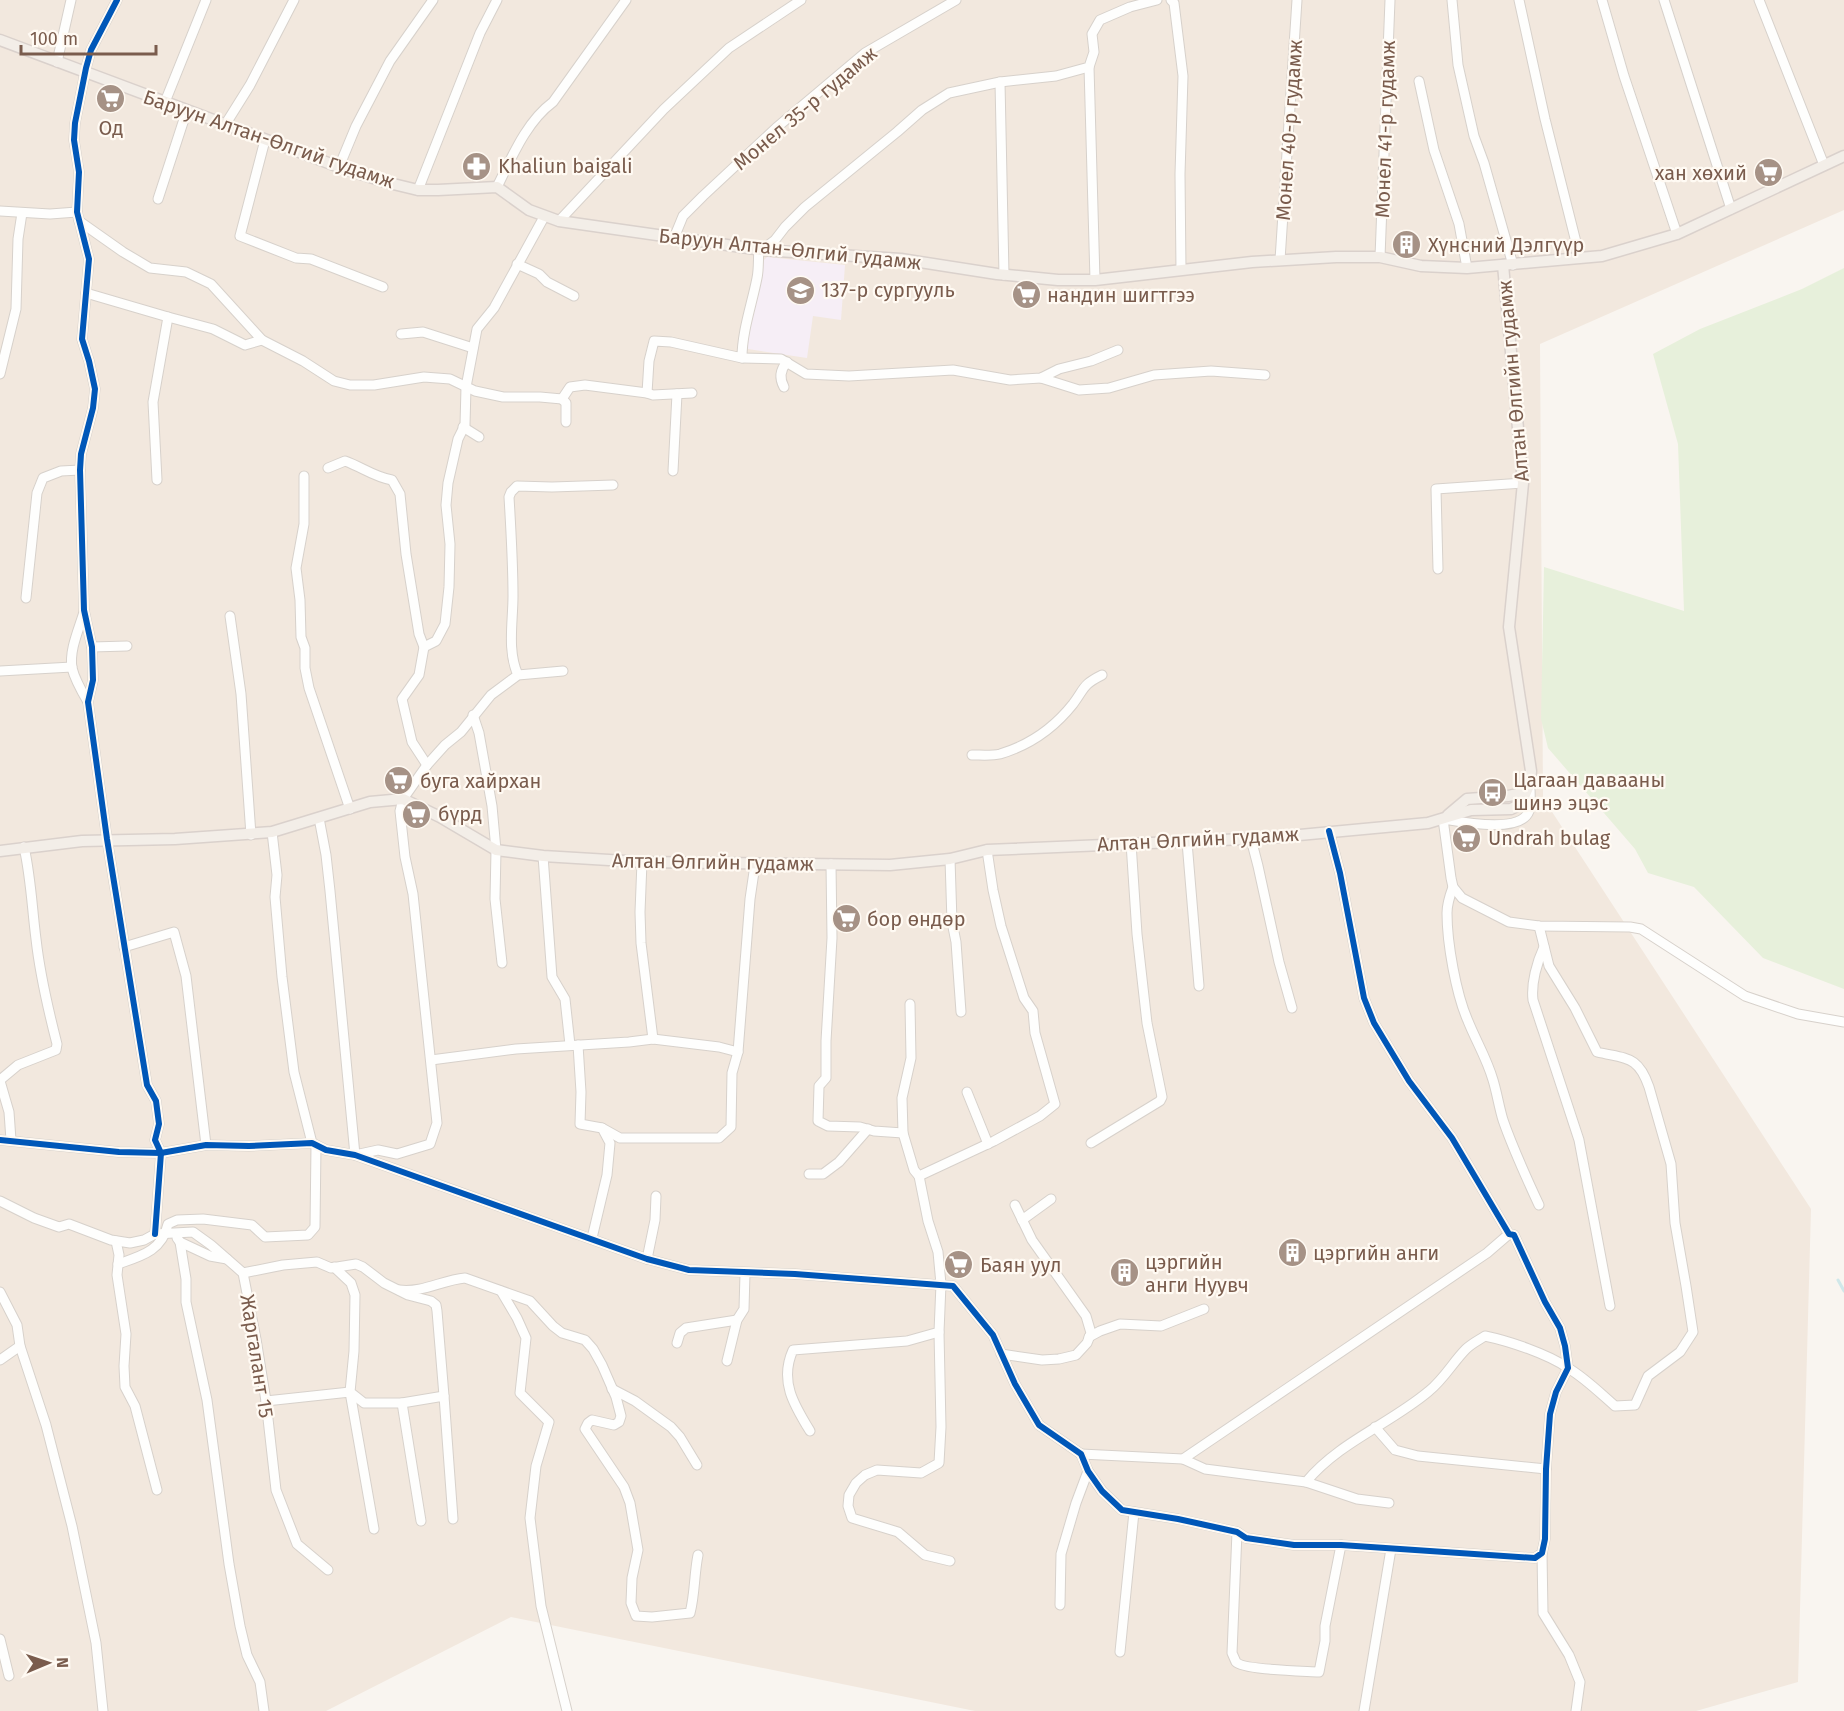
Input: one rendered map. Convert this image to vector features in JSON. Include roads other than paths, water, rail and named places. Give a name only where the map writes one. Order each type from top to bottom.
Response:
[{"type":"main road","name":"Баруун Алтан-Өлгий гудамж","points":[[0,40],[339,167],[418,190],[497,187],[529,210],[559,221],[761,250],[901,260],[1004,275],[1058,280],[1095,280],[1280,260],[1335,257],[1380,257],[1421,266],[1467,268],[1602,256],[1677,234],[1844,156]]},
{"type":"main road","name":"Алтан Өлгийн гудамж","points":[[403,799],[440,817],[496,850],[543,856],[642,862],[890,865],[950,859],[987,850],[1251,839],[1428,823],[1443,819],[1467,799],[1518,794],[1530,783],[1531,771],[1509,627],[1523,483],[1508,265]]},
{"type":"main road","points":[[0,851],[107,840],[251,835],[272,832],[370,802],[403,799]]},
{"type":"street","points":[[57,62],[71,0]]},
{"type":"street","points":[[88,702],[93,680],[92,647],[84,610],[80,470],[81,454],[93,408],[95,389],[81,339],[89,259],[78,217],[79,172],[74,140],[75,123],[91,50],[117,0]]},
{"type":"street","points":[[165,102],[206,0]]},
{"type":"street","points":[[225,125],[250,86],[294,0]]},
{"type":"street","points":[[339,167],[356,126],[390,61],[433,0]]},
{"type":"street","points":[[418,190],[480,33],[497,0]]},
{"type":"street","points":[[497,187],[524,135],[540,112],[553,102],[626,0]]},
{"type":"street","points":[[559,221],[664,109],[729,48],[801,0]]},
{"type":"street","name":"Монел 35-р гудамж","points":[[674,237],[683,216],[703,196],[776,128],[865,53],[956,0]]},
{"type":"street","points":[[1095,280],[1089,67],[1094,52],[1092,34],[1100,20],[1130,7],[1156,0]]},
{"type":"street","points":[[1171,0],[1174,3],[1183,76],[1180,174],[1181,270]]},
{"type":"street","name":"Монел 40-р гудамж","points":[[1280,260],[1298,0]]},
{"type":"street","name":"Монел 41-р гудамж","points":[[1380,257],[1390,0]]},
{"type":"street","points":[[1452,0],[1458,65],[1508,265]]},
{"type":"street","points":[[1519,0],[1545,119],[1580,258]]},
{"type":"street","points":[[1602,0],[1624,76],[1677,234]]},
{"type":"street","points":[[1664,0],[1731,209]]},
{"type":"street","points":[[1759,0],[1824,165]]},
{"type":"street","points":[[741,358],[761,250],[774,240],[805,207],[922,110],[949,93],[1000,82],[1056,76],[1089,67]]},
{"type":"street","points":[[1419,81],[1434,150],[1459,224],[1467,268]]},
{"type":"street","points":[[1000,82],[1004,275]]},
{"type":"street","points":[[158,199],[186,110]]},
{"type":"street","points":[[265,140],[240,236],[296,258],[311,259],[383,286]]},
{"type":"street","points":[[0,211],[78,217],[123,252],[150,268],[186,272],[211,284],[262,340],[303,361],[334,381],[350,385],[424,377],[450,379],[466,387],[502,397],[562,399],[566,403],[566,422]]},
{"type":"street","points":[[0,374],[16,309],[18,239],[22,213]]},
{"type":"street","points":[[424,647],[436,641],[445,624],[450,544],[446,505],[448,483],[463,427],[466,387],[477,329],[494,308],[544,217]]},
{"type":"street","points":[[517,264],[539,274],[547,282],[574,296]]},
{"type":"street","points":[[86,293],[213,329],[245,345],[262,340]]},
{"type":"street","points":[[157,480],[153,402],[168,316]]},
{"type":"street","points":[[401,334],[423,332],[473,348]]},
{"type":"street","points":[[647,393],[649,361],[654,341],[671,342],[741,358],[782,359],[806,374],[849,376],[953,370],[1010,380],[1041,378],[1079,390],[1109,388],[1154,375],[1211,371],[1265,375]]},
{"type":"street","points":[[1041,378],[1059,369],[1118,350]]},
{"type":"street","points":[[784,387],[781,382],[781,370],[787,362]]},
{"type":"street","points":[[399,392],[410,380]]},
{"type":"street","points":[[562,399],[570,387],[585,385],[653,395],[692,393]]},
{"type":"street","points":[[673,471],[677,394]]},
{"type":"street","points":[[463,427],[479,437]]},
{"type":"street","points":[[328,468],[345,461],[359,466],[378,477],[392,480],[400,494],[405,554],[419,634],[424,647],[419,675],[402,699],[412,742],[426,765]]},
{"type":"street","points":[[26,598],[37,493],[43,478],[61,471],[80,470]]},
{"type":"street","points":[[304,476],[304,524],[296,568],[305,668],[309,688],[350,809]]},
{"type":"street","points":[[1438,569],[1436,489],[1523,483]]},
{"type":"street","points":[[518,675],[514,667],[512,648],[513,562],[509,497],[511,492],[517,486],[613,485]]},
{"type":"street","points":[[84,610],[72,653],[72,667],[88,702],[107,840],[147,1085],[156,1101],[159,1124],[155,1140],[161,1152],[155,1234]]},
{"type":"street","points":[[230,616],[242,694],[251,835]]},
{"type":"street","points":[[92,647],[126,646]]},
{"type":"street","points":[[0,671],[72,667]]},
{"type":"street","points":[[355,1155],[378,1150],[397,1154],[430,1144],[438,1123],[413,894],[405,857],[400,811],[403,799],[426,765],[461,732],[491,695],[518,675],[562,671]]},
{"type":"street","points":[[972,755],[998,754],[1024,744],[1052,728],[1087,682],[1102,675]]},
{"type":"street","points":[[473,715],[479,733],[492,806],[496,850],[495,899],[502,963]]},
{"type":"street","points":[[1530,783],[1528,812],[1522,820],[1484,825],[1443,819],[1454,887],[1462,898],[1509,922],[1539,926],[1641,929],[1744,996],[1798,1014],[1844,1022]]},
{"type":"street","points":[[319,818],[330,891],[355,1155]]},
{"type":"street","points":[[1329,831],[1340,873],[1364,998],[1374,1023],[1409,1081],[1452,1138],[1509,1234],[1514,1235],[1545,1302],[1560,1328],[1568,1368],[1556,1392],[1550,1414],[1546,1468],[1545,1539],[1542,1553],[1543,1613],[1569,1655],[1580,1682],[1576,1711]]},
{"type":"street","points":[[227,1259],[210,1256],[180,1242],[170,1234],[168,1224],[177,1220],[203,1219],[252,1225],[265,1237],[308,1234],[315,1227],[314,1144],[294,1072],[275,897],[277,875],[272,832]]},
{"type":"street","points":[[1251,839],[1292,1008]]},
{"type":"street","points":[[1187,842],[1200,986]]},
{"type":"street","points":[[1091,1143],[1160,1101],[1162,1097],[1147,1023],[1137,934],[1131,843]]},
{"type":"street","points":[[11,1140],[9,1112],[0,1080],[18,1065],[56,1050],[57,1044],[46,1000],[36,941],[32,889],[24,847]]},
{"type":"street","points":[[919,1176],[988,1144],[1040,1116],[1055,1104],[1035,1033],[1033,1011],[1024,998],[1001,926],[987,850]]},
{"type":"street","points":[[543,856],[552,976],[565,999],[574,1045],[581,1092],[580,1124],[602,1128],[620,1138],[719,1138],[731,1127],[732,1073],[738,1052],[745,989],[750,899],[755,865]]},
{"type":"street","points":[[950,859],[952,922],[956,942],[961,1012]]},
{"type":"street","points":[[642,862],[641,943],[653,1039]]},
{"type":"street","points":[[831,864],[832,938],[826,1078],[819,1086],[818,1121],[828,1126],[860,1127],[903,1133]]},
{"type":"street","points":[[1454,887],[1448,902],[1447,913],[1450,947],[1459,993],[1467,1020],[1493,1080],[1504,1120],[1519,1160],[1539,1204]]},
{"type":"street","points":[[1306,1482],[1319,1466],[1375,1427],[1408,1408],[1431,1390],[1466,1348],[1485,1336],[1540,1354],[1568,1368],[1615,1406],[1635,1405],[1648,1376],[1680,1352],[1693,1332],[1675,1223],[1671,1164],[1644,1075],[1639,1067],[1624,1056],[1597,1052],[1550,966],[1539,926]]},
{"type":"street","points":[[124,948],[174,932],[186,976],[207,1146]]},
{"type":"street","points":[[1544,947],[1537,966],[1532,993],[1533,1000],[1579,1140],[1610,1306]]},
{"type":"street","points":[[910,1004],[910,1058],[902,1098],[903,1133],[914,1170],[919,1176],[928,1221],[938,1252],[941,1284],[939,1462],[921,1473],[877,1470],[865,1475],[856,1483],[849,1495],[848,1506],[852,1518],[898,1532],[926,1555],[950,1561]]},
{"type":"street","points":[[431,1060],[516,1049],[653,1039],[719,1047],[738,1052]]},
{"type":"street","points":[[967,1092],[988,1144]]},
{"type":"street","points":[[592,1238],[608,1164],[610,1143],[602,1128]]},
{"type":"street","points":[[809,1174],[823,1174],[839,1162],[868,1129]]},
{"type":"street","points":[[0,1140],[119,1152],[161,1152],[207,1146],[314,1144],[326,1150],[355,1155],[647,1259],[689,1270],[795,1274],[953,1286],[993,1335],[1015,1384],[1039,1425],[1081,1454],[1183,1459],[1205,1469],[1306,1482],[1357,1499],[1389,1503]]},
{"type":"street","points":[[647,1259],[655,1220],[656,1196]]},
{"type":"street","points":[[1022,1220],[1051,1199]]},
{"type":"street","points":[[0,1201],[34,1218],[59,1227],[69,1224],[116,1241],[119,1255],[117,1275],[126,1334],[125,1387],[135,1407],[157,1490]]},
{"type":"street","points":[[1001,1354],[1042,1360],[1059,1359],[1076,1354],[1087,1343],[1090,1333],[1086,1316],[1032,1240],[1015,1205]]},
{"type":"street","name":"Жаргалант 15","points":[[116,1241],[130,1243],[144,1240],[155,1234],[193,1232],[243,1274],[266,1401],[276,1490],[297,1544],[328,1570]]},
{"type":"street","points":[[118,1264],[142,1256],[170,1234]]},
{"type":"street","points":[[1183,1459],[1488,1254],[1509,1234]]},
{"type":"street","points":[[180,1242],[186,1279],[186,1302],[207,1400],[229,1564],[240,1626],[247,1655],[260,1682],[264,1711]]},
{"type":"street","points":[[243,1274],[317,1262],[331,1268],[356,1264],[384,1283],[436,1305],[453,1519]]},
{"type":"street","points":[[334,1267],[351,1283],[355,1295],[354,1351],[350,1392],[374,1529]]},
{"type":"street","points":[[728,1361],[737,1320],[746,1302],[745,1273]]},
{"type":"street","points":[[399,1290],[409,1292],[465,1278],[530,1300],[553,1326],[562,1333],[585,1340],[593,1350],[602,1365],[621,1416],[619,1422],[614,1425],[592,1420],[585,1429],[624,1487],[630,1503],[638,1550],[632,1578],[631,1603],[636,1616],[652,1617],[690,1613],[698,1555]]},
{"type":"street","points":[[501,1291],[526,1338],[520,1393],[549,1422],[536,1466],[530,1518],[541,1606],[567,1711]]},
{"type":"street","points":[[0,1292],[17,1325],[20,1346],[46,1425],[72,1526],[96,1643],[103,1711]]},
{"type":"street","points":[[1089,1337],[1120,1324],[1161,1326],[1204,1309]]},
{"type":"street","points":[[677,1343],[680,1333],[686,1328],[737,1320]]},
{"type":"street","points":[[810,1431],[793,1404],[789,1390],[788,1365],[793,1350],[907,1341],[939,1332]]},
{"type":"street","points":[[0,1360],[20,1346]]},
{"type":"street","points":[[612,1389],[635,1401],[671,1427],[697,1465]]},
{"type":"street","points":[[266,1401],[350,1392],[364,1403],[402,1403],[444,1396]]},
{"type":"street","points":[[402,1403],[421,1521]]},
{"type":"street","points":[[1375,1427],[1395,1450],[1418,1456],[1546,1468]]},
{"type":"street","points":[[1081,1454],[1088,1471],[1102,1491],[1122,1510],[1237,1532],[1246,1538],[1294,1545],[1341,1545],[1535,1558],[1542,1553]]},
{"type":"street","points":[[1060,1605],[1061,1554],[1088,1471]]},
{"type":"street","points":[[1120,1652],[1134,1512]]},
{"type":"street","points":[[1237,1532],[1232,1653],[1235,1661],[1241,1665],[1272,1669],[1319,1672],[1325,1641],[1325,1626],[1341,1545]]},
{"type":"street","points":[[1364,1711],[1391,1549]]},
{"type":"street","points":[[0,1639],[9,1676]]},
{"type":"waterway","points":[[1838,1280],[1844,1291]]},
{"type":"place","name":"Од","points":[[111,98]]},
{"type":"place","name":"Khaliun baigali","points":[[477,166]]},
{"type":"place","name":"хан хөхий","points":[[1768,173]]},
{"type":"place","name":"Хүнсний Дэлгүүр","points":[[1407,245]]},
{"type":"place","name":"137-р сургууль","points":[[800,290]]},
{"type":"place","name":"нандин шигтгээ","points":[[1026,295]]},
{"type":"place","name":"буга хайрхан","points":[[399,781]]},
{"type":"place","name":"Цагаан давааны шинэ эцэс","points":[[1492,792]]},
{"type":"place","name":"бүрд","points":[[417,814]]},
{"type":"place","name":"Undrah bulag","points":[[1467,838]]},
{"type":"place","name":"бор өндөр","points":[[846,919]]},
{"type":"place","name":"цэргийн анги","points":[[1292,1253]]},
{"type":"place","name":"Баян уул","points":[[959,1265]]},
{"type":"place","name":"цэргийн анги Нуувч","points":[[1124,1273]]}]
